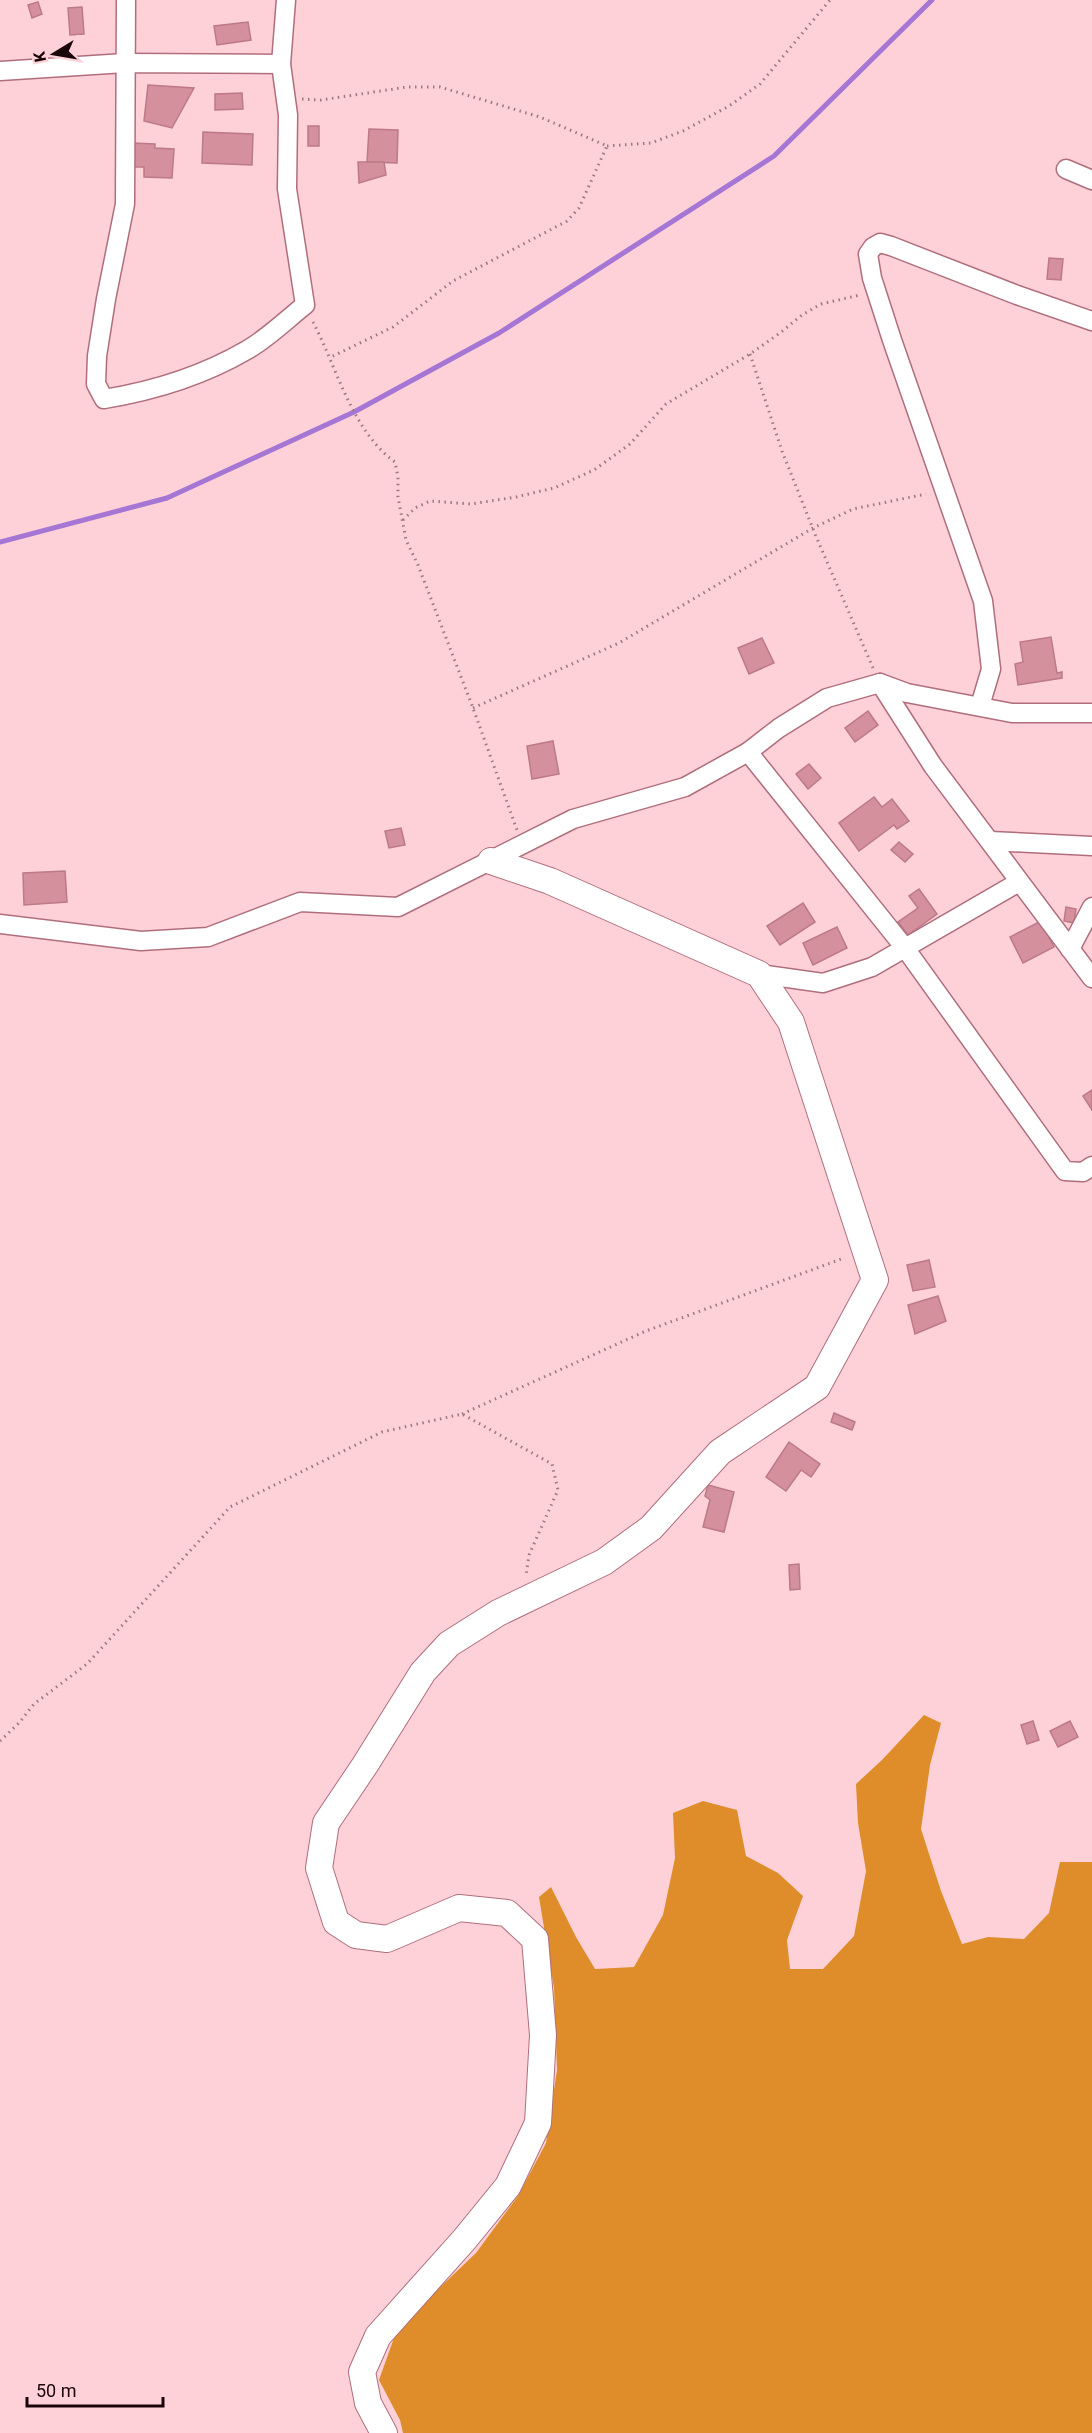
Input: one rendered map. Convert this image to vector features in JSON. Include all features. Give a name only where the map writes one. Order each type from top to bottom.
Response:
[{"type":"street","points":[[126,0],[125,204],[97,356],[96,384],[104,399],[155,388],[203,371],[248,350],[305,305],[287,189],[288,116],[281,64],[286,0]]},
{"type":"street","points":[[0,71],[125,63],[281,64]]},
{"type":"street","points":[[1066,169],[1092,180]]},
{"type":"street","points":[[980,706],[991,669],[982,601],[877,292],[868,254],[880,243],[1092,321]]},
{"type":"street","points":[[880,683],[933,766],[1092,978]]},
{"type":"street","points":[[0,924],[141,941],[208,937],[300,902],[398,907],[573,819],[685,787],[748,752],[779,728],[827,698],[880,683],[907,693],[1012,713],[1092,713]]},
{"type":"street","points":[[748,752],[905,948],[1065,1171],[1083,1172],[1092,1166]]},
{"type":"street","points":[[990,841],[1092,846]]},
{"type":"street","points":[[491,861],[550,881],[759,974],[823,983],[872,967],[1019,882]]},
{"type":"street","points":[[1070,948],[1092,907]]},
{"type":"street","points":[[384,2433],[368,2403],[362,2372],[378,2336],[464,2240],[508,2186],[538,2123],[543,2035],[535,1940],[507,1913],[459,1908],[387,1939],[356,1935],[336,1922],[319,1868],[326,1823],[423,1672],[449,1644],[498,1613],[604,1562],[651,1528],[720,1452],[817,1387],[875,1280],[791,1022],[759,974]]},
{"type":"path","points":[[285,96],[321,100],[407,87],[440,87],[540,117],[607,146],[651,142],[683,131],[729,106],[760,84],[830,0]]},
{"type":"path","points":[[331,357],[393,327],[453,281],[567,221],[579,208],[607,146]]},
{"type":"path","points":[[403,520],[415,508],[430,501],[471,504],[516,497],[554,488],[594,470],[630,444],[666,404],[750,354],[802,315],[821,304],[877,292]]},
{"type":"path","points":[[305,305],[364,432],[381,452],[395,462],[406,540],[418,565],[473,708],[522,845]]},
{"type":"path","points":[[750,354],[782,451],[880,683]]},
{"type":"path","points":[[473,708],[619,643],[813,528],[853,509],[945,490]]},
{"type":"path","points":[[0,1741],[19,1724],[34,1704],[87,1664],[230,1507],[382,1431],[462,1414],[646,1331],[866,1250]]},
{"type":"path","points":[[462,1414],[552,1464],[558,1490],[529,1555],[523,1601]]},
{"type":"shaded area","points":[[924,1715],[941,1723],[930,1765],[921,1829],[941,1891],[962,1944],[988,1937],[1024,1939],[1049,1913],[1060,1862],[1092,1862],[1092,2433],[403,2433],[400,2420],[379,2380],[395,2335],[410,2316],[476,2253],[518,2196],[546,2143],[557,2070],[554,1988],[539,1897],[551,1887],[595,1969],[634,1967],[663,1915],[675,1858],[673,1813],[703,1801],[737,1810],[746,1856],[778,1873],[803,1896],[787,1940],[790,1969],[823,1969],[854,1936],[866,1871],[858,1823],[856,1784]]},
{"type":"building","points":[[38,2],[42,14],[32,18],[28,5]]},
{"type":"building","points":[[82,7],[84,34],[70,35],[68,8]]},
{"type":"building","points":[[248,22],[251,40],[217,45],[214,26]]},
{"type":"building","points":[[148,85],[194,88],[172,128],[144,121]]},
{"type":"building","points":[[242,93],[243,109],[215,110],[215,94]]},
{"type":"building","points":[[308,126],[319,126],[319,146],[308,146]]},
{"type":"building","points":[[369,129],[398,130],[397,163],[367,162]]},
{"type":"building","points":[[203,132],[253,134],[252,165],[202,163]]},
{"type":"building","points":[[132,143],[155,144],[155,148],[174,149],[172,178],[144,177],[144,167],[131,167]]},
{"type":"building","points":[[358,162],[384,162],[386,175],[359,183]]},
{"type":"building","points":[[1049,258],[1063,259],[1061,280],[1047,279]]},
{"type":"building","points":[[1051,637],[1057,673],[1062,672],[1062,678],[1018,685],[1015,664],[1023,662],[1020,642]]},
{"type":"building","points":[[762,638],[774,663],[749,674],[738,648]]},
{"type":"building","points":[[868,711],[878,725],[855,742],[845,728]]},
{"type":"building","points":[[553,741],[559,774],[532,779],[527,746]]},
{"type":"building","points":[[809,764],[821,778],[808,789],[796,774]]},
{"type":"building","points":[[874,797],[882,807],[892,799],[909,821],[897,829],[894,825],[859,851],[839,823]]},
{"type":"building","points":[[401,828],[405,845],[389,848],[385,831]]},
{"type":"building","points":[[899,842],[913,854],[905,862],[891,850]]},
{"type":"building","points":[[65,871],[67,902],[24,905],[23,873]]},
{"type":"building","points":[[919,889],[937,914],[908,935],[898,922],[918,908],[909,896]]},
{"type":"building","points":[[803,903],[815,922],[780,945],[767,926]]},
{"type":"building","points":[[1066,907],[1076,909],[1074,923],[1064,921]]},
{"type":"building","points":[[1041,921],[1054,947],[1023,963],[1010,937]]},
{"type":"building","points":[[837,927],[847,948],[813,965],[803,943]]},
{"type":"building","points":[[1092,1090],[1092,1110],[1083,1096]]},
{"type":"building","points":[[929,1260],[935,1287],[913,1291],[907,1265]]},
{"type":"building","points":[[938,1296],[946,1321],[915,1334],[908,1305]]},
{"type":"building","points":[[834,1413],[855,1422],[852,1430],[831,1422]]},
{"type":"building","points":[[789,1442],[820,1464],[811,1477],[801,1470],[786,1491],[766,1477]]},
{"type":"building","points":[[708,1485],[734,1492],[724,1532],[703,1527],[710,1500],[705,1496]]},
{"type":"building","points":[[799,1564],[800,1589],[790,1590],[789,1565]]},
{"type":"building","points":[[1033,1721],[1039,1740],[1027,1744],[1021,1725]]},
{"type":"building","points":[[1070,1721],[1078,1737],[1058,1747],[1050,1731]]},
{"type":"waterway","points":[[0,542],[167,498],[354,412],[499,333],[774,156],[932,0]]}]
